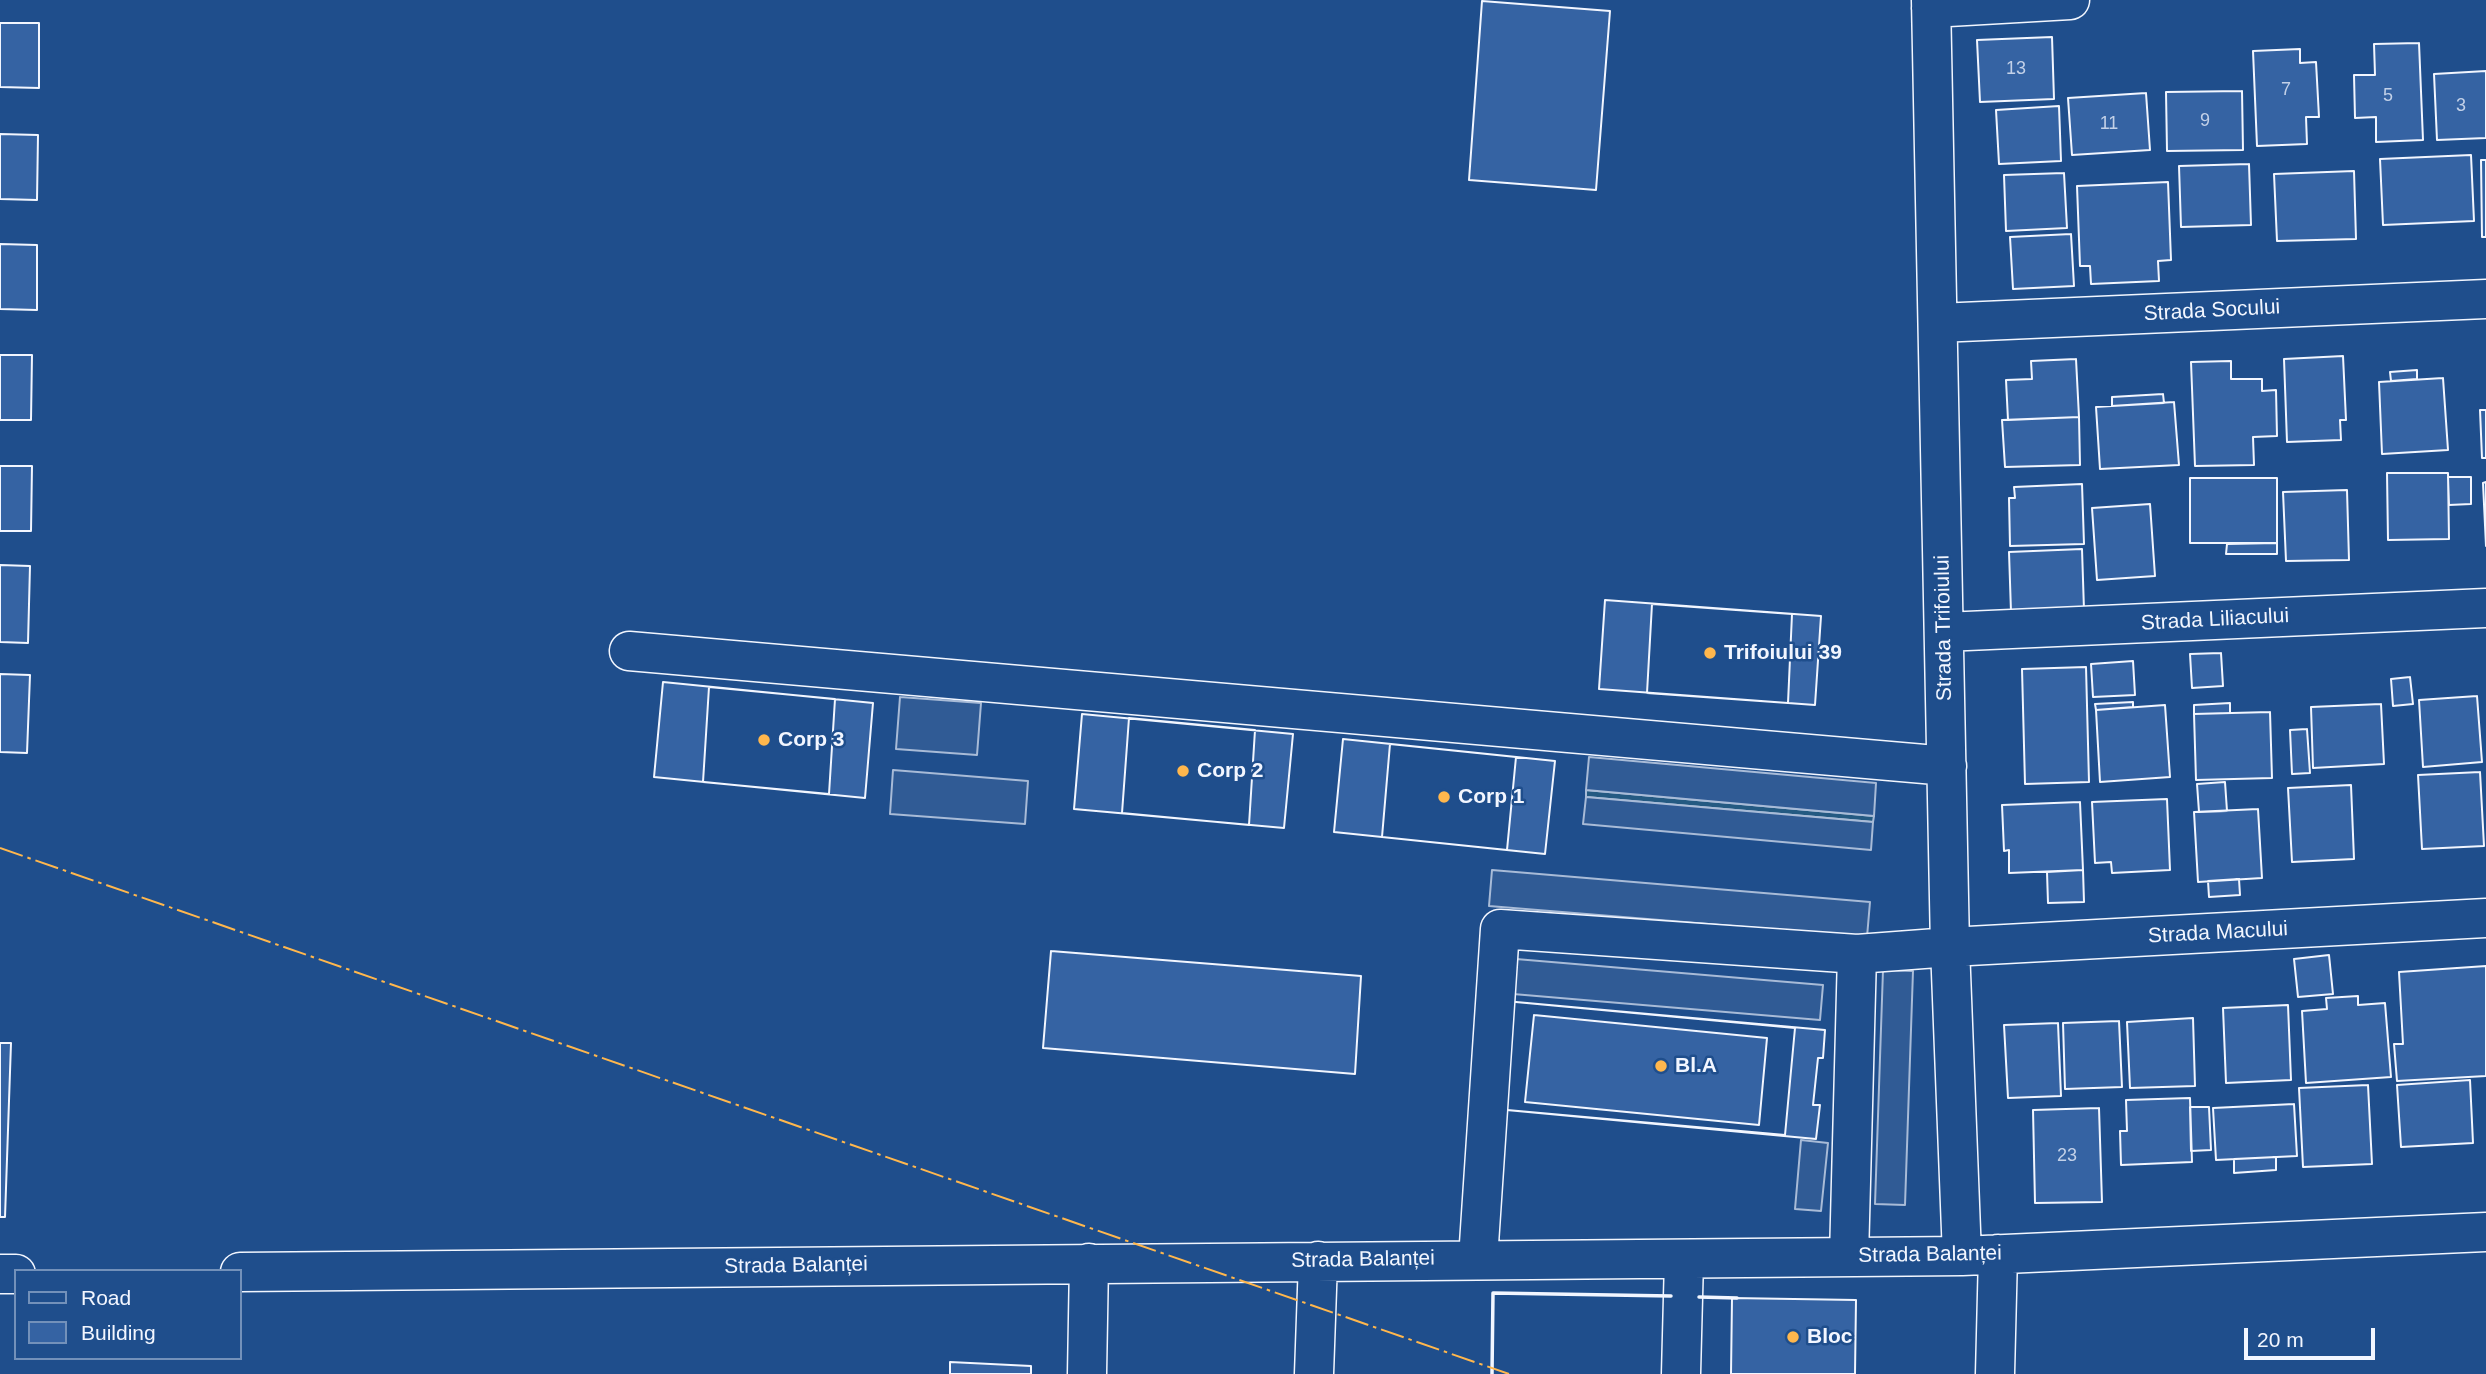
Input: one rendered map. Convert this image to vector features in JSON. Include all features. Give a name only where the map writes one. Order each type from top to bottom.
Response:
[{"type":"street","points":[[1931,4],[2070,0]]},
{"type":"street","name":"Strada Trifoiului","points":[[1931,4],[1951,947],[1980,1255],[1995,1374]]},
{"type":"street","name":"Strada Socului","points":[[1938,323],[2486,299]]},
{"type":"street","name":"Strada Liliacului","points":[[1944,632],[2486,608]]},
{"type":"street","points":[[629,651],[1947,766]]},
{"type":"street","name":"Strada Macului","points":[[1478,1259],[1500,929],[1857,954],[2486,918]]},
{"type":"street","points":[[1849,1257],[1857,954]]},
{"type":"street","name":"Strada Balanței","points":[[242,1272],[1980,1255],[2486,1232]]},
{"type":"street","points":[[1681,1374],[1684,1259]]},
{"type":"street","points":[[1314,1374],[1318,1261]]},
{"type":"street","points":[[1087,1374],[1089,1263]]},
{"type":"shaded area","points":[[900,697],[981,703],[977,755],[896,749]]},
{"type":"shaded area","points":[[1589,757],[1876,783],[1874,816],[1586,790]]},
{"type":"shaded area","points":[[893,770],[1028,781],[1025,824],[890,814]]},
{"type":"shaded area","points":[[1586,790],[1874,816],[1873,822],[1586,797]]},
{"type":"shaded area","points":[[1586,797],[1873,822],[1871,850],[1583,824]]},
{"type":"shaded area","points":[[1492,870],[1870,902],[1867,937],[1489,906]]},
{"type":"shaded area","points":[[1516,959],[1823,985],[1820,1020],[1513,994]]},
{"type":"shaded area","points":[[1883,970],[1913,971],[1905,1205],[1875,1204]]},
{"type":"shaded area","points":[[1801,1140],[1828,1143],[1821,1211],[1795,1209]]},
{"type":"building","points":[[1482,1],[1610,11],[1596,190],[1469,180]]},
{"type":"building","points":[[0,23],[39,23],[39,88],[0,87]]},
{"type":"building","points":[[2052,37],[2054,99],[1980,102],[1977,40]]},
{"type":"building","points":[[2419,43],[2423,140],[2376,142],[2376,117],[2355,118],[2354,75],[2375,75],[2374,44]]},
{"type":"building","points":[[2300,49],[2300,63],[2316,62],[2319,117],[2306,117],[2307,144],[2257,146],[2253,51]]},
{"type":"building","points":[[2486,71],[2486,138],[2437,140],[2434,74]]},
{"type":"building","points":[[2242,91],[2243,150],[2167,151],[2166,92]]},
{"type":"building","points":[[2146,93],[2150,150],[2072,155],[2068,98]]},
{"type":"building","points":[[2059,106],[2061,161],[1999,164],[1996,110]]},
{"type":"building","points":[[0,134],[38,135],[37,200],[0,199]]},
{"type":"building","points":[[2471,155],[2474,221],[2383,225],[2380,159]]},
{"type":"building","points":[[2481,160],[2486,160],[2486,237],[2482,237]]},
{"type":"building","points":[[2249,164],[2251,225],[2181,227],[2179,166]]},
{"type":"building","points":[[2354,171],[2356,239],[2277,241],[2274,174]]},
{"type":"building","points":[[2064,173],[2067,228],[2006,231],[2004,175]]},
{"type":"building","points":[[2168,182],[2171,260],[2158,261],[2159,281],[2091,284],[2090,266],[2080,266],[2077,186]]},
{"type":"building","points":[[2071,234],[2074,286],[2013,289],[2010,237]]},
{"type":"building","points":[[0,244],[37,245],[37,310],[0,309]]},
{"type":"building","points":[[0,355],[32,355],[31,420],[0,420]]},
{"type":"building","points":[[2343,356],[2346,420],[2340,420],[2341,440],[2287,442],[2284,359]]},
{"type":"building","points":[[2076,359],[2079,417],[2008,420],[2006,380],[2032,379],[2031,361]]},
{"type":"building","points":[[2231,361],[2231,379],[2262,379],[2262,391],[2276,390],[2277,436],[2253,437],[2254,465],[2195,466],[2191,362]]},
{"type":"building","points":[[2417,370],[2417,379],[2391,381],[2390,372]]},
{"type":"building","points":[[2443,378],[2448,450],[2382,454],[2379,382]]},
{"type":"building","points":[[2163,394],[2164,403],[2112,406],[2112,397]]},
{"type":"building","points":[[2174,402],[2179,465],[2100,469],[2096,407]]},
{"type":"building","points":[[2480,410],[2486,410],[2486,458],[2482,458]]},
{"type":"building","points":[[2079,417],[2080,465],[2005,467],[2002,420]]},
{"type":"building","points":[[0,466],[32,466],[31,531],[0,531]]},
{"type":"building","points":[[2387,473],[2448,473],[2449,539],[2388,540]]},
{"type":"building","points":[[2448,477],[2471,477],[2471,504],[2449,505]]},
{"type":"building","points":[[2190,478],[2277,478],[2277,543],[2190,543]]},
{"type":"building","points":[[2486,482],[2486,546],[2483,483]]},
{"type":"building","points":[[2082,484],[2084,544],[2010,546],[2009,498],[2015,498],[2014,487]]},
{"type":"building","points":[[2347,490],[2349,560],[2286,561],[2283,492]]},
{"type":"building","points":[[2150,504],[2155,576],[2097,580],[2092,508]]},
{"type":"building","points":[[2277,543],[2277,554],[2226,554],[2227,544]]},
{"type":"building","points":[[2082,549],[2084,610],[2011,612],[2009,552]]},
{"type":"building","points":[[0,565],[30,566],[28,643],[0,642]]},
{"type":"building","name":"Trifoiului 39","points":[[1605,600],[1821,616],[1815,705],[1599,689]]},
{"type":"building","name":"Trifoiului 39","points":[[1652,604],[1792,614],[1788,703],[1647,693]]},
{"type":"building","points":[[2221,653],[2223,686],[2192,688],[2190,654]]},
{"type":"building","points":[[2133,661],[2135,695],[2093,697],[2091,664]]},
{"type":"building","points":[[2086,667],[2089,782],[2025,784],[2022,669]]},
{"type":"building","points":[[0,674],[30,675],[27,753],[0,752]]},
{"type":"building","points":[[2410,677],[2413,704],[2393,706],[2391,679]]},
{"type":"building","name":"Corp 3","points":[[663,682],[873,703],[865,798],[654,777]]},
{"type":"building","points":[[709,687],[835,699],[829,794],[703,782]]},
{"type":"building","points":[[2477,696],[2482,762],[2423,767],[2419,700]]},
{"type":"building","points":[[2133,702],[2133,707],[2096,710],[2095,704]]},
{"type":"building","points":[[2230,703],[2230,713],[2194,714],[2194,705]]},
{"type":"building","points":[[2381,704],[2384,764],[2313,768],[2311,707]]},
{"type":"building","points":[[2165,705],[2170,777],[2100,782],[2096,710]]},
{"type":"building","points":[[2270,712],[2272,778],[2196,780],[2194,714]]},
{"type":"building","name":"Corp 2","points":[[1082,714],[1293,734],[1284,828],[1074,809]]},
{"type":"building","name":"Corp 2","points":[[1129,718],[1255,730],[1249,825],[1122,813]]},
{"type":"building","points":[[2307,729],[2310,773],[2292,774],[2290,730]]},
{"type":"building","name":"Corp 1","points":[[1343,739],[1555,761],[1545,854],[1334,832]]},
{"type":"building","points":[[1390,744],[1516,757],[1507,850],[1382,837]]},
{"type":"building","points":[[2480,772],[2484,846],[2422,849],[2418,775]]},
{"type":"building","points":[[2225,782],[2227,811],[2199,812],[2197,784]]},
{"type":"building","points":[[2351,785],[2354,859],[2292,862],[2288,788]]},
{"type":"building","points":[[2167,799],[2170,870],[2112,873],[2111,862],[2095,863],[2092,802]]},
{"type":"building","points":[[2080,802],[2083,870],[2009,873],[2009,850],[2004,851],[2002,805]]},
{"type":"building","points":[[2258,809],[2262,878],[2198,882],[2194,812]]},
{"type":"building","points":[[2083,870],[2084,902],[2048,903],[2047,872]]},
{"type":"building","points":[[2239,879],[2240,895],[2209,897],[2208,881]]},
{"type":"building","points":[[1051,951],[1361,976],[1355,1074],[1043,1048]]},
{"type":"building","points":[[2329,955],[2333,994],[2298,997],[2294,959]]},
{"type":"building","points":[[2486,966],[2486,1076],[2397,1081],[2394,1044],[2403,1044],[2399,972]]},
{"type":"building","points":[[2358,996],[2358,1005],[2385,1003],[2391,1077],[2306,1083],[2302,1011],[2327,1009],[2326,998]]},
{"type":"building","name":"Bl.A","points":[[1505,1001],[1825,1030],[1823,1058],[1818,1058],[1813,1105],[1820,1105],[1816,1139],[1496,1109]]},
{"type":"building","name":"Bl.A","points":[[1505,1001],[1795,1028],[1785,1135],[1496,1109]]},
{"type":"building","points":[[2288,1005],[2291,1080],[2226,1083],[2223,1008]]},
{"type":"building","points":[[1534,1015],[1767,1038],[1759,1125],[1525,1102]]},
{"type":"building","points":[[2193,1018],[2195,1086],[2130,1088],[2127,1022]]},
{"type":"building","points":[[2119,1021],[2122,1087],[2065,1089],[2063,1023]]},
{"type":"building","points":[[2058,1023],[2061,1096],[2008,1098],[2004,1025]]},
{"type":"building","points":[[0,1043],[11,1043],[5,1217],[0,1217]]},
{"type":"building","points":[[2470,1080],[2473,1143],[2401,1147],[2397,1085]]},
{"type":"building","points":[[2368,1085],[2372,1164],[2303,1167],[2299,1088]]},
{"type":"building","points":[[2190,1098],[2192,1162],[2121,1165],[2120,1131],[2127,1131],[2126,1100]]},
{"type":"building","points":[[2294,1104],[2297,1156],[2216,1160],[2213,1108]]},
{"type":"building","points":[[2190,1107],[2209,1107],[2211,1150],[2191,1151]]},
{"type":"building","points":[[2099,1108],[2102,1202],[2035,1203],[2033,1110]]},
{"type":"building","points":[[2276,1157],[2276,1170],[2234,1173],[2234,1159]]},
{"type":"building","name":"Bloc","points":[[1732,1298],[1856,1300],[1855,1374],[1731,1374]]},
{"type":"building","points":[[950,1362],[1031,1366],[1031,1374],[950,1374]]},
{"type":"wall","points":[[1492,1374],[1493,1293],[1671,1296]]},
{"type":"wall","points":[[1699,1297],[1737,1298]]},
{"type":"power","points":[[0,848],[1509,1374]]},
{"type":"place","name":"Trifoiului 39","points":[[1710,653]]},
{"type":"place","name":"Corp 3","points":[[764,740]]},
{"type":"place","name":"Corp 2","points":[[1183,771]]},
{"type":"place","name":"Corp 1","points":[[1444,797]]},
{"type":"place","name":"Bl.A","points":[[1661,1066]]},
{"type":"place","name":"Bloc","points":[[1793,1337]]}]
